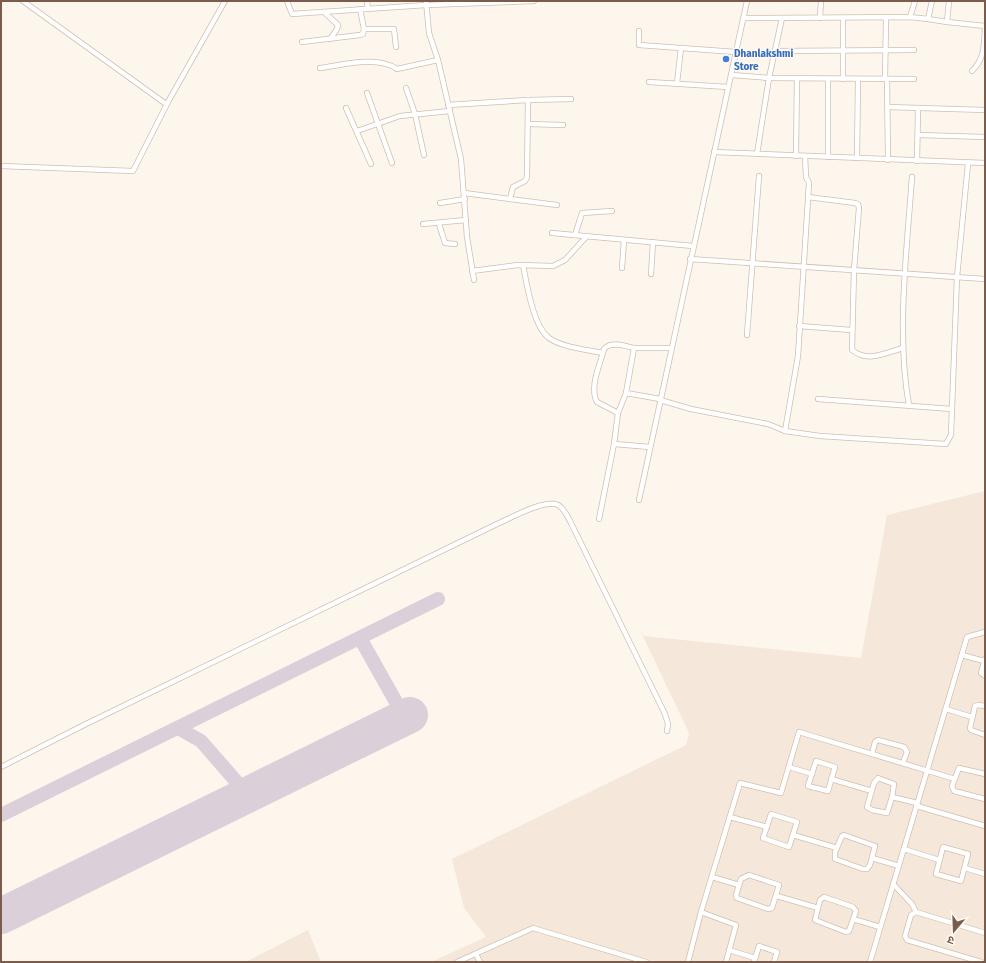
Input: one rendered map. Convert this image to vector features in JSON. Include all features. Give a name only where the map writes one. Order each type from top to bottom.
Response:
[{"type":"street","points":[[23,1],[166,104]]},
{"type":"street","points":[[1,166],[133,171],[166,104],[225,1]]},
{"type":"street","points":[[287,1],[292,14],[368,9],[426,3],[534,1]]},
{"type":"street","points":[[367,1],[368,9]]},
{"type":"street","points":[[639,500],[747,1]]},
{"type":"street","points":[[820,18],[821,1]]},
{"type":"street","points":[[910,18],[915,1]]},
{"type":"street","points":[[928,19],[932,1]]},
{"type":"street","points":[[947,22],[949,1]]},
{"type":"street","points":[[426,3],[429,33],[438,60],[461,160],[466,220],[474,280]]},
{"type":"street","points":[[302,42],[363,34],[364,29],[360,9]]},
{"type":"street","points":[[324,12],[338,25],[330,39]]},
{"type":"street","points":[[744,18],[910,18],[985,26],[984,53],[980,61],[972,70]]},
{"type":"street","points":[[757,154],[769,78],[782,18]]},
{"type":"street","points":[[843,79],[844,18]]},
{"type":"street","points":[[886,19],[885,50],[888,107],[888,160]]},
{"type":"street","points":[[364,29],[394,29],[396,47]]},
{"type":"street","points":[[639,31],[639,45],[736,52]]},
{"type":"street","points":[[677,83],[681,48]]},
{"type":"street","points":[[775,51],[914,50]]},
{"type":"street","points":[[320,68],[365,62],[389,63],[397,69],[438,60]]},
{"type":"street","points":[[732,75],[769,78],[914,79]]},
{"type":"street","points":[[796,156],[797,78]]},
{"type":"street","points":[[828,79],[828,157]]},
{"type":"street","points":[[857,158],[858,79]]},
{"type":"street","points":[[649,82],[728,87]]},
{"type":"street","points":[[406,88],[415,114],[424,155]]},
{"type":"street","points":[[367,93],[392,163]]},
{"type":"street","points":[[448,105],[571,99]]},
{"type":"street","points":[[510,199],[513,187],[525,181],[527,177],[528,100]]},
{"type":"street","points":[[888,107],[985,110]]},
{"type":"street","points":[[346,108],[371,164]]},
{"type":"street","points":[[918,109],[918,161]]},
{"type":"street","points":[[357,131],[400,116],[450,112]]},
{"type":"street","points":[[528,124],[563,125]]},
{"type":"street","points":[[919,135],[985,137]]},
{"type":"street","points":[[714,152],[968,164],[985,163]]},
{"type":"street","points":[[785,431],[798,356],[809,183],[806,177],[806,156]]},
{"type":"street","points":[[626,393],[660,399],[768,424],[785,431],[828,437],[946,444],[951,435],[957,277],[968,164]]},
{"type":"street","points":[[747,335],[759,176]]},
{"type":"street","points":[[909,406],[905,387],[903,348],[905,274],[912,177]]},
{"type":"street","points":[[464,193],[557,205]]},
{"type":"street","points":[[808,197],[858,204],[860,212],[854,270],[851,330],[852,350],[858,355],[875,356],[903,348]]},
{"type":"street","points":[[440,203],[465,199]]},
{"type":"street","points":[[575,235],[582,213],[612,212]]},
{"type":"street","points":[[423,224],[439,224],[466,220]]},
{"type":"street","points":[[439,224],[445,243],[448,245],[455,244]]},
{"type":"street","points":[[552,233],[693,246]]},
{"type":"street","points":[[472,271],[523,266],[553,266],[560,264],[587,236]]},
{"type":"street","points":[[622,268],[624,240]]},
{"type":"street","points":[[651,274],[653,242]]},
{"type":"street","points":[[690,259],[985,279]]},
{"type":"street","points":[[523,266],[538,324],[545,334],[554,341],[603,353]]},
{"type":"street","points":[[799,326],[851,330]]},
{"type":"street","points":[[618,413],[602,406],[597,402],[594,391],[603,353],[607,346],[612,344],[634,348],[671,348]]},
{"type":"street","points":[[599,519],[614,444],[618,413],[626,393],[634,348]]},
{"type":"street","points":[[818,399],[952,408]]},
{"type":"street","points":[[614,444],[650,447]]},
{"type":"street","points":[[1,767],[86,724],[497,524],[547,504],[558,505],[564,510],[571,522],[665,714],[668,724],[667,731]]},
{"type":"street","points":[[870,962],[967,637],[985,632]]},
{"type":"street","points":[[962,655],[985,660],[981,673],[985,676]]},
{"type":"street","points":[[985,706],[976,705],[970,730],[985,735]]},
{"type":"street","points":[[946,709],[972,717]]},
{"type":"street","points":[[688,962],[740,783],[781,793],[799,732],[954,778]]},
{"type":"street","points":[[872,754],[875,742],[878,740],[904,748],[906,752],[903,763]]},
{"type":"street","points":[[816,761],[835,766],[828,792],[808,786],[812,774],[816,761]]},
{"type":"street","points":[[985,774],[961,767],[957,769],[952,786],[954,791],[982,800],[985,799]]},
{"type":"street","points":[[789,768],[812,774]]},
{"type":"street","points":[[832,779],[872,791]]},
{"type":"street","points":[[876,779],[893,782],[894,788],[892,797],[887,813],[876,812],[867,807],[876,779]]},
{"type":"street","points":[[892,797],[985,826]]},
{"type":"street","points":[[771,814],[797,822],[789,847],[763,838],[767,827],[771,814]]},
{"type":"street","points":[[730,816],[767,827]]},
{"type":"street","points":[[793,835],[837,848]]},
{"type":"street","points":[[846,835],[875,846],[870,865],[867,869],[835,859],[837,848],[842,836],[846,835]]},
{"type":"street","points":[[943,847],[967,853],[968,856],[961,881],[938,875],[936,872],[939,860],[943,847]]},
{"type":"street","points":[[904,850],[939,860]]},
{"type":"street","points":[[872,858],[899,866]]},
{"type":"street","points":[[965,868],[985,874]]},
{"type":"street","points":[[749,875],[780,886],[777,896],[772,908],[766,909],[737,898],[741,879],[749,875]]},
{"type":"street","points":[[712,877],[739,885]]},
{"type":"street","points":[[893,884],[912,904],[916,912],[985,933]]},
{"type":"street","points":[[777,896],[818,908]]},
{"type":"street","points":[[824,897],[853,907],[856,911],[853,919],[851,927],[846,932],[817,922],[815,920],[820,900],[824,897]]},
{"type":"street","points":[[702,912],[736,925],[726,962]]},
{"type":"street","points":[[916,912],[911,915],[905,936],[906,940],[981,962]]},
{"type":"street","points":[[853,919],[880,927]]},
{"type":"street","points":[[457,962],[533,928],[646,962]]},
{"type":"street","points":[[729,950],[755,960],[759,946],[777,952],[774,962]]},
{"type":"street","points":[[476,954],[480,962]]},
{"type":"shaded area","points":[[985,491],[985,962],[431,962],[486,937],[464,908],[452,859],[686,745],[689,733],[640,630],[644,636],[861,658],[887,515]]},
{"type":"shaded area","points":[[308,930],[321,962],[245,962]]},
{"type":"taxiway","points":[[1,815],[438,599]]},
{"type":"taxiway","points":[[360,638],[405,718]]},
{"type":"taxiway","points":[[178,728],[201,741],[248,795]]},
{"type":"runway","points":[[1,916],[410,715]]},
{"type":"place","name":"Dhanlakshmi Store","points":[[726,59]]}]
